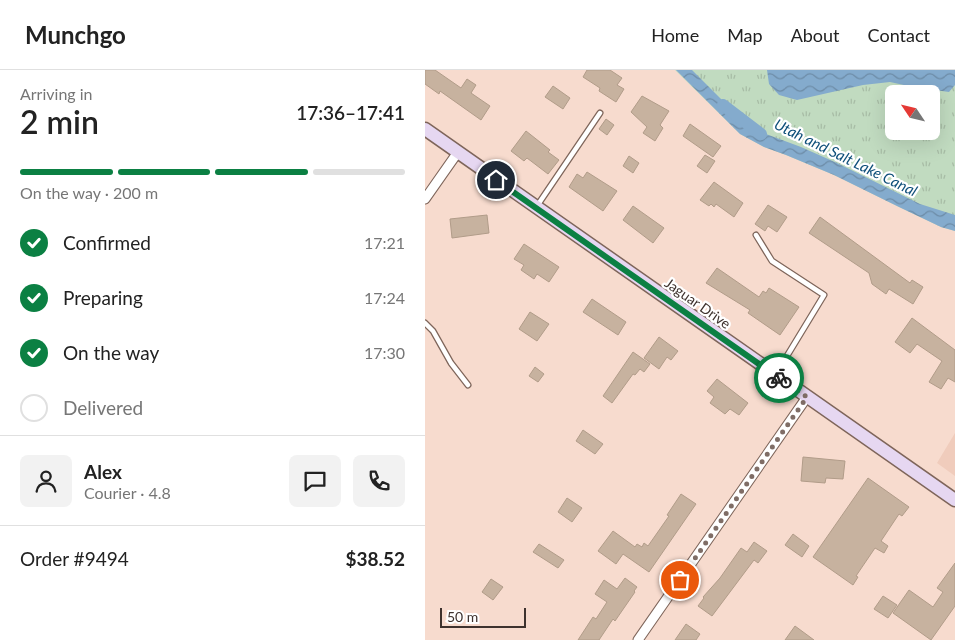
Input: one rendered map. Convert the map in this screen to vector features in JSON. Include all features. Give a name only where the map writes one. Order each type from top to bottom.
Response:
[{"type":"main road","name":"Jaguar Drive","points":[[425,129],[955,500]]},
{"type":"street","points":[[425,199],[458,152]]},
{"type":"street","points":[[638,640],[807,397]]},
{"type":"lane","points":[[536,207],[601,113]]},
{"type":"lane","points":[[756,235],[772,261],[824,295],[775,375]]},
{"type":"lane","points":[[425,323],[433,331],[451,363],[468,385]]},
{"type":"shaded area","points":[[955,433],[955,476],[937,463]]},
{"type":"green space","points":[[675,70],[955,70],[955,231],[941,227],[834,175],[764,147],[740,134]]},
{"type":"water","points":[[676,70],[692,70],[738,116],[766,134],[837,163],[920,204],[955,215],[955,231],[941,227],[834,175],[764,147],[740,134]]},
{"type":"water","points":[[767,70],[955,70],[955,85],[949,92],[940,91],[940,85],[904,85],[890,82],[863,85],[797,100],[779,95],[769,84]]},
{"type":"building","points":[[425,70],[435,70],[461,88],[467,79],[476,85],[471,93],[490,106],[481,120],[440,91],[439,94],[425,84]]},
{"type":"building","points":[[587,70],[610,70],[622,78],[617,85],[624,89],[616,102],[583,77]]},
{"type":"building","points":[[553,86],[570,98],[563,109],[545,97]]},
{"type":"building","points":[[642,96],[669,111],[660,125],[663,128],[655,141],[643,133],[647,127],[631,112]]},
{"type":"building","points":[[606,119],[614,125],[607,135],[599,129]]},
{"type":"building","points":[[690,124],[721,146],[713,157],[683,136]]},
{"type":"building","points":[[526,131],[550,150],[548,152],[559,160],[548,174],[527,158],[524,161],[511,151]]},
{"type":"building","points":[[705,155],[715,161],[707,173],[697,166]]},
{"type":"building","points":[[629,156],[639,163],[633,173],[623,166]]},
{"type":"building","points":[[587,172],[617,191],[603,211],[569,187],[577,174],[583,178]]},
{"type":"building","points":[[714,182],[743,203],[734,217],[716,204],[714,207],[711,204],[709,206],[700,200]]},
{"type":"building","points":[[768,205],[787,217],[777,232],[768,226],[765,231],[755,224]]},
{"type":"building","points":[[633,206],[664,228],[653,243],[623,220]]},
{"type":"building","points":[[487,215],[489,233],[452,238],[450,219]]},
{"type":"building","points":[[820,217],[910,283],[912,280],[923,287],[913,304],[889,289],[886,294],[872,284],[869,273],[809,233]]},
{"type":"building","points":[[524,244],[559,267],[549,282],[537,274],[534,279],[521,270],[524,265],[514,259]]},
{"type":"building","points":[[717,268],[759,297],[763,291],[766,293],[769,288],[799,307],[780,335],[748,313],[750,310],[706,283]]},
{"type":"building","points":[[592,299],[626,322],[618,335],[583,312]]},
{"type":"building","points":[[530,312],[549,324],[537,341],[519,329]]},
{"type":"building","points":[[912,318],[955,350],[955,382],[948,378],[941,389],[929,382],[942,361],[917,344],[910,353],[895,342]]},
{"type":"building","points":[[659,337],[678,351],[671,360],[667,357],[659,369],[644,358]]},
{"type":"building","points":[[633,352],[650,364],[644,372],[640,369],[635,375],[633,374],[612,403],[603,396]]},
{"type":"building","points":[[535,367],[544,374],[538,382],[529,376]]},
{"type":"building","points":[[717,379],[748,403],[739,415],[730,409],[725,414],[710,403],[714,397],[707,391]]},
{"type":"building","points":[[583,430],[603,444],[595,454],[576,441]]},
{"type":"building","points":[[803,457],[845,461],[843,479],[826,478],[825,483],[801,481]]},
{"type":"building","points":[[868,478],[909,507],[902,516],[899,514],[881,541],[888,546],[884,553],[875,548],[856,576],[858,577],[853,585],[813,557]]},
{"type":"building","points":[[681,494],[696,504],[649,572],[623,554],[616,564],[598,551],[613,531],[635,547],[637,544],[642,547],[644,543],[648,546],[669,516],[667,515]]},
{"type":"building","points":[[567,498],[582,508],[572,522],[558,512]]},
{"type":"building","points":[[793,534],[809,546],[802,557],[785,545]]},
{"type":"building","points":[[754,542],[767,551],[758,563],[754,560],[712,616],[698,606],[703,597],[720,578],[741,548],[747,552]]},
{"type":"building","points":[[539,544],[564,560],[558,568],[533,552]]},
{"type":"building","points":[[955,563],[955,606],[931,640],[893,613],[909,590],[933,607],[943,592],[937,588]]},
{"type":"building","points":[[625,578],[637,587],[615,621],[613,619],[599,640],[578,640],[593,617],[596,619],[607,602],[595,594],[604,580],[617,589]]},
{"type":"building","points":[[491,579],[503,587],[493,600],[482,592]]},
{"type":"building","points":[[883,596],[897,605],[888,618],[874,609]]},
{"type":"building","points":[[686,624],[700,634],[696,640],[675,640]]},
{"type":"building","points":[[795,626],[814,640],[785,640]]},
{"type":"waterway","name":"Utah and Salt Lake Canal","points":[[723,105],[761,134]]},
{"type":"way so far","points":[[680,580],[807,397],[779,378]]},
{"type":"route","points":[[496,180],[779,378]]}]
